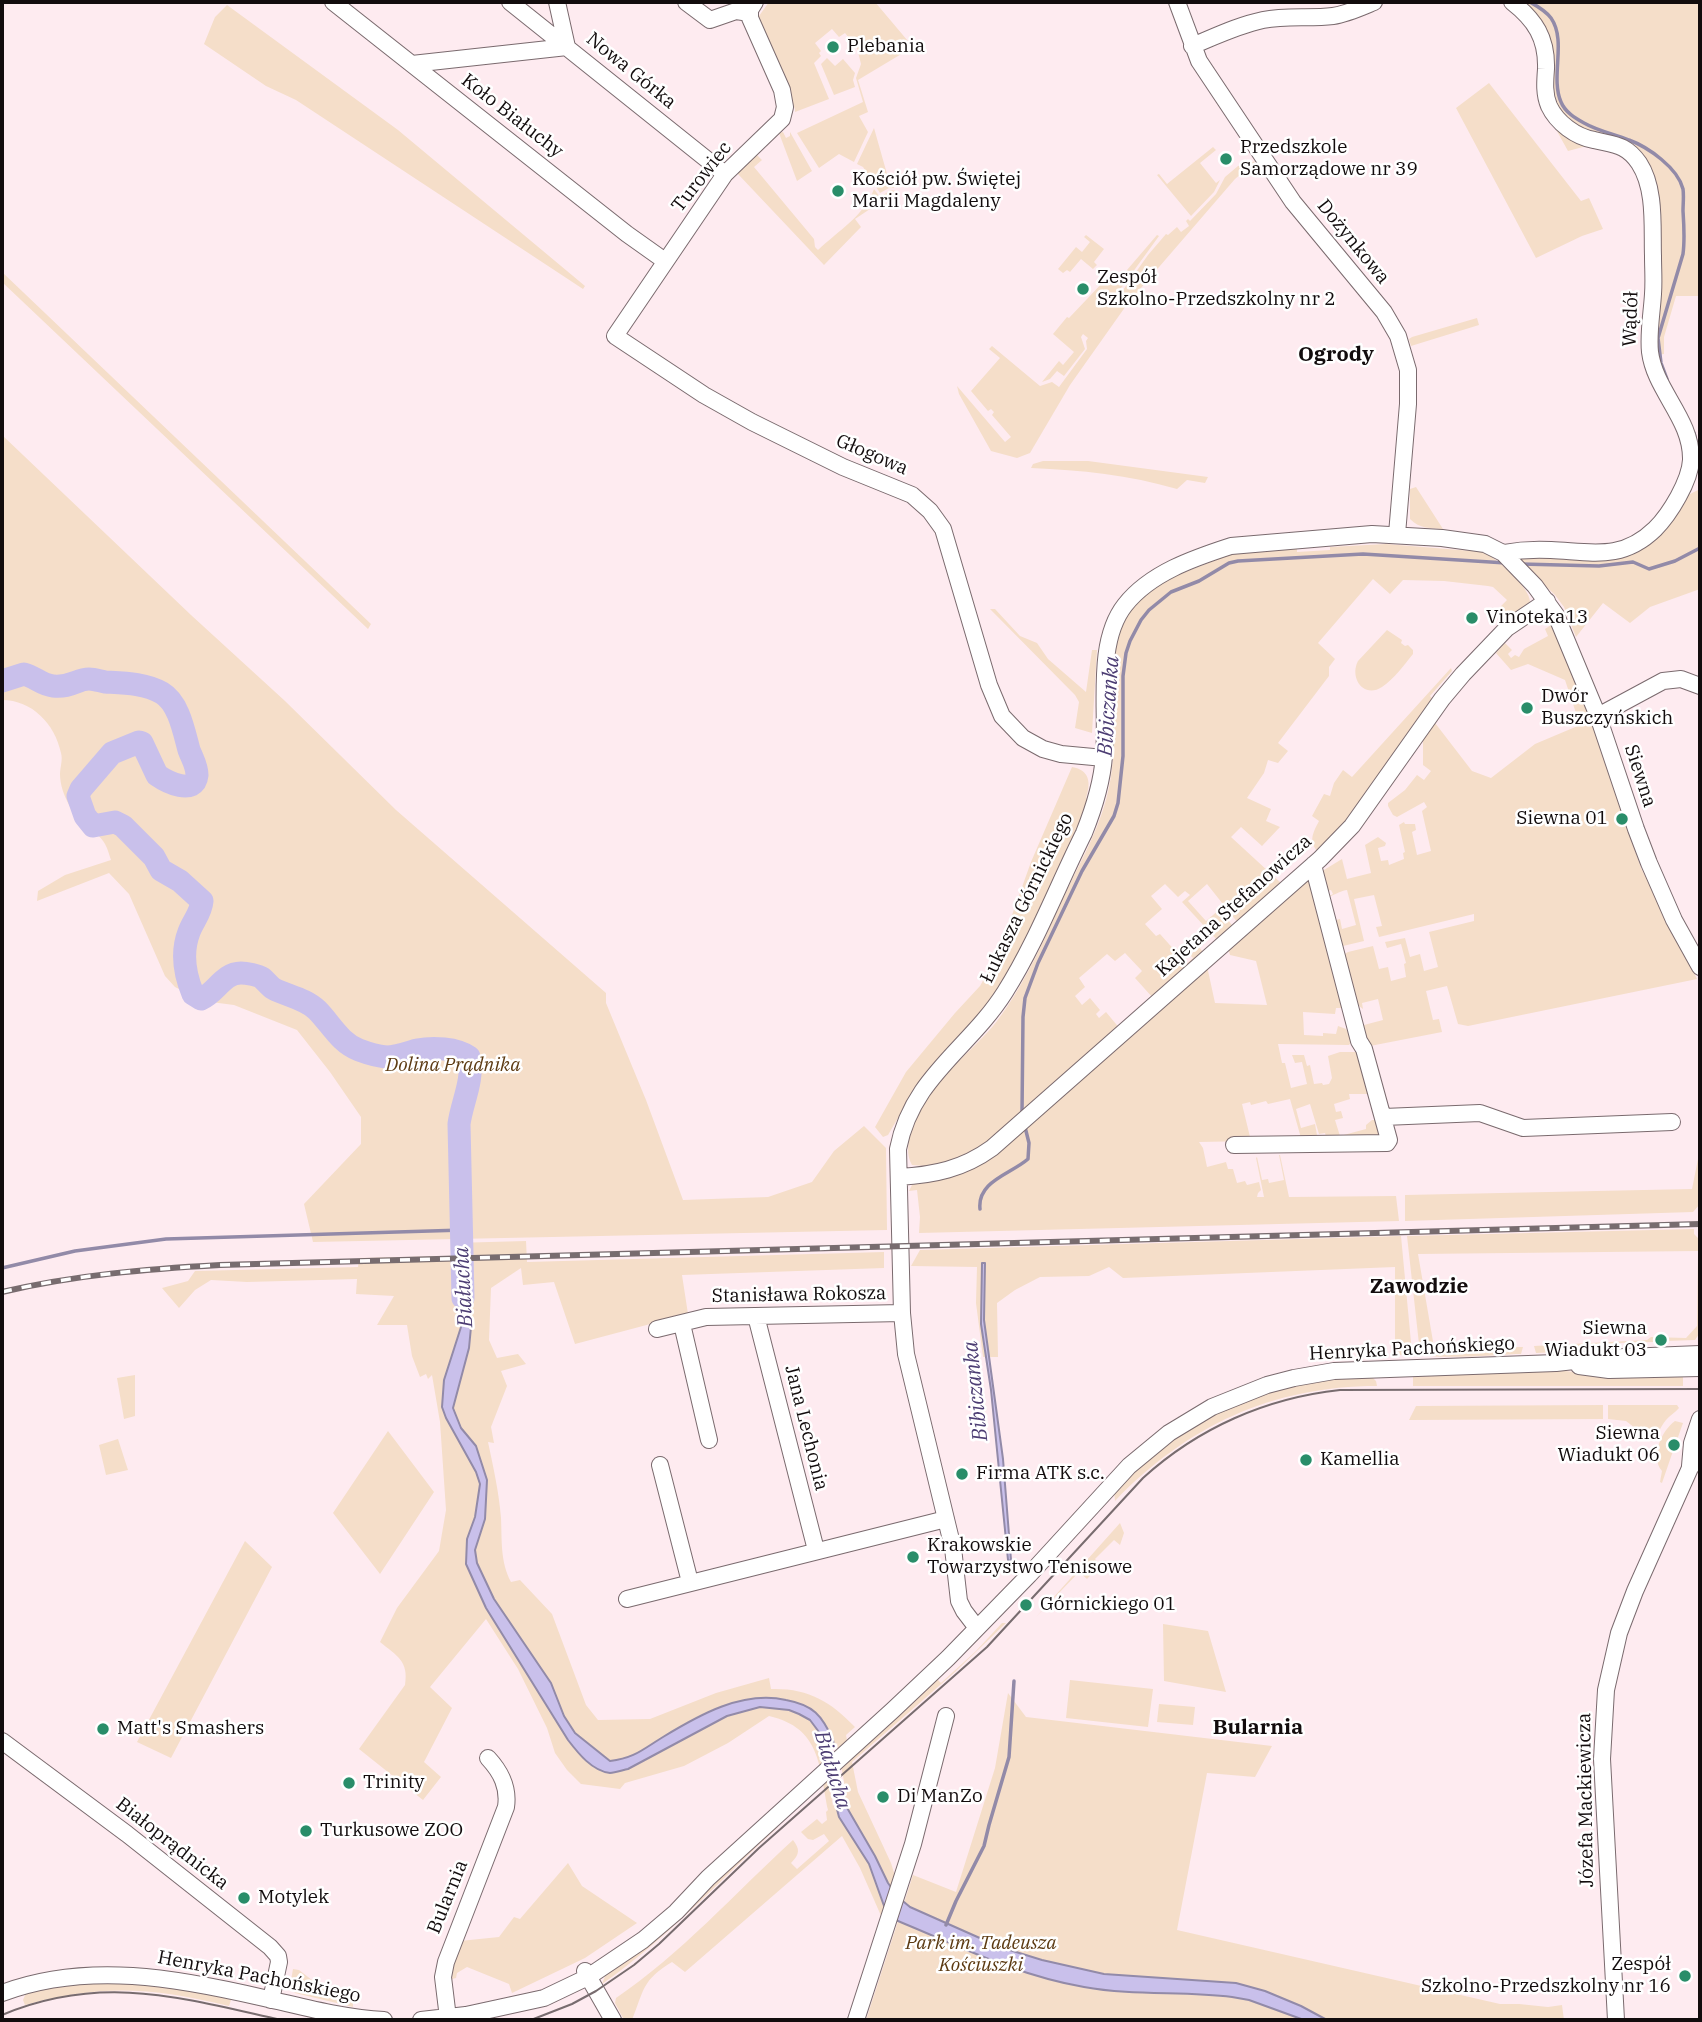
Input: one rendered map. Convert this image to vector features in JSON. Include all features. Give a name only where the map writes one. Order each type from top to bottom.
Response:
[{"type":"street","name":"Koło Białuchy","points":[[333,2],[627,234],[666,261]]},
{"type":"street","name":"Nowa Górka","points":[[510,2],[726,174]]},
{"type":"street","points":[[412,64],[567,47],[557,2]]},
{"type":"street","points":[[686,2],[710,20],[752,8]]},
{"type":"street","name":"Dożynkowa","points":[[1177,2],[1199,61],[1281,186],[1384,312],[1398,336],[1408,370],[1408,404],[1397,534]]},
{"type":"street","points":[[1192,46],[1264,19],[1333,16],[1374,2]]},
{"type":"street","name":"Wądół","points":[[1506,556],[1525,549],[1605,554],[1622,550],[1657,527],[1688,478],[1691,458],[1681,419],[1659,380],[1650,350],[1654,289],[1652,204],[1641,166],[1623,147],[1580,135],[1558,119],[1549,106],[1545,88],[1543,38],[1533,21],[1512,2]]},
{"type":"street","name":"Turowiec","points":[[615,336],[726,174],[784,114],[782,90],[752,24],[752,8]]},
{"type":"street","name":"Głogowa","points":[[615,336],[704,396],[752,422],[843,467],[912,495],[930,511],[943,529],[989,685],[1002,716],[1023,738],[1043,749],[1061,754],[1104,758]]},
{"type":"street","name":"Siewna","points":[[1397,534],[1485,544],[1506,556],[1547,601],[1570,646],[1598,716],[1649,863],[1674,920],[1700,967]]},
{"type":"street","name":"Łukasza Górnickiego","points":[[977,1628],[959,1601],[953,1548],[906,1354],[902,1313],[898,1149],[901,1131],[910,1110],[941,1065],[988,1015],[1004,993],[1023,961],[1092,813],[1101,782],[1104,758],[1106,658],[1114,622],[1124,605],[1157,577],[1231,546],[1397,534]]},
{"type":"street","name":"Kajetana Stefanowicza","points":[[899,1177],[936,1174],[958,1167],[985,1153],[1313,865],[1352,826],[1442,699],[1463,674],[1505,630],[1547,601]]},
{"type":"street","points":[[1598,716],[1663,681],[1681,679],[1700,686]]},
{"type":"street","points":[[1234,1145],[1387,1143],[1389,1137],[1359,1041],[1313,865]]},
{"type":"street","points":[[1384,1117],[1480,1113],[1523,1128],[1672,1122]]},
{"type":"street","name":"Stanisława Rokosza","points":[[657,1329],[706,1317],[902,1313]]},
{"type":"street","name":"Jana Lechonia","points":[[756,1316],[816,1550]]},
{"type":"street","points":[[682,1324],[709,1440]]},
{"type":"street","name":"Henryka Pachońskiego","points":[[421,2020],[447,2018],[544,1998],[625,1954],[666,1922],[708,1878],[893,1710],[977,1628],[1129,1466],[1169,1433],[1223,1402],[1275,1383],[1334,1371],[1556,1363],[1601,1358],[1700,1354]]},
{"type":"street","name":"Henryka Pachońskiego","points":[[1556,1363],[1609,1370],[1700,1368]]},
{"type":"street","name":"Józefa Mackiewicza","points":[[1690,1468],[1692,1443],[1700,1419]]},
{"type":"street","name":"Józefa Mackiewicza","points":[[1616,2020],[1602,1759],[1606,1690],[1619,1633],[1634,1591],[1690,1468],[1700,1454]]},
{"type":"street","points":[[660,1465],[690,1582]]},
{"type":"street","points":[[627,1599],[946,1519]]},
{"type":"street","points":[[856,2020],[920,1822],[946,1716]]},
{"type":"street","name":"Białoprądnicka","points":[[2,1741],[127,1834],[270,1947],[278,1956],[279,1962],[271,2000]]},
{"type":"street","name":"Bularnia","points":[[447,2018],[443,1977],[446,1962],[506,1807],[504,1782],[488,1758]]},
{"type":"street","points":[[586,1974],[613,2020]]},
{"type":"street","name":"Henryka Pachońskiego","points":[[2,1993],[57,1979],[121,1975],[184,1981],[319,2012],[384,2020]]},
{"type":"green space","points":[[769,2],[875,2],[913,47],[858,80],[868,112],[859,116],[868,132],[854,162],[839,154],[819,168],[797,133],[863,102],[856,78],[861,64],[857,48],[845,33],[839,37],[832,29],[815,43],[821,56],[814,63],[829,99],[795,112],[759,20]]},
{"type":"green space","points":[[1520,2],[1700,2],[1700,296],[1676,296],[1664,337],[1664,354],[1656,355],[1655,338],[1662,292],[1658,202],[1649,165],[1598,143],[1568,151],[1548,115],[1549,57]]},
{"type":"green space","points":[[227,5],[398,130],[585,286],[583,289],[296,100],[266,86],[204,44],[215,17]]},
{"type":"green space","points":[[827,58],[835,66],[843,59],[855,73],[855,87],[834,95],[821,64]]},
{"type":"green space","points":[[1489,83],[1581,201],[1589,198],[1603,229],[1536,258],[1456,108]]},
{"type":"green space","points":[[874,128],[889,181],[894,188],[880,193],[863,167],[857,164]]},
{"type":"green space","points":[[783,132],[786,138],[790,136],[790,132],[812,171],[797,181],[779,133]]},
{"type":"green space","points":[[1213,147],[1216,150],[1200,163],[1216,183],[1220,180],[1214,192],[1191,216],[1157,175],[1167,184]]},
{"type":"green space","points":[[755,153],[762,160],[754,167],[814,239],[818,250],[857,215],[870,199],[874,189],[880,197],[891,190],[897,191],[855,219],[861,227],[824,265],[737,173]]},
{"type":"green space","points":[[1256,161],[1235,179],[1128,303],[1070,385],[1030,453],[1017,458],[991,451],[957,386],[1005,442],[1011,437],[992,415],[994,412],[991,409],[988,411],[971,391],[1000,358],[989,349],[992,346],[1040,386],[1052,382],[1059,387],[1087,349],[1088,338],[1083,334],[1081,337],[1085,349],[1064,376],[1057,371],[1050,379],[1042,382],[1059,361],[1063,365],[1074,352],[1053,334],[1067,317],[1069,318],[1105,280],[1109,284],[1115,284],[1157,235],[1159,236],[1114,298],[1116,300],[1166,234],[1177,227],[1181,232],[1189,226],[1186,221],[1190,221],[1216,194],[1225,177],[1238,166]]},
{"type":"green space","points":[[1086,235],[1104,249],[1094,262],[1097,265],[1093,269],[1081,259],[1070,272],[1067,270],[1063,273],[1058,269],[1076,247],[1082,252],[1090,242],[1084,237]]},
{"type":"green space","points":[[2,272],[371,624],[368,629],[2,282]]},
{"type":"green space","points":[[1477,318],[1479,325],[1411,346],[1409,339],[1412,337]]},
{"type":"green space","name":"Dolina Prądnika","points":[[2,435],[285,701],[396,810],[606,993],[606,1003],[683,1200],[768,1197],[812,1182],[834,1151],[864,1126],[886,1148],[887,1230],[313,1242],[304,1204],[361,1144],[361,1117],[297,1030],[234,1005],[203,1001],[175,987],[165,976],[129,894],[109,873],[37,901],[38,891],[65,875],[111,860],[102,839],[77,816],[67,801],[60,778],[61,753],[48,723],[23,704],[2,700]]},
{"type":"green space","points":[[1043,461],[1088,461],[1208,477],[1205,483],[1187,480],[1177,489],[1105,474],[1031,468],[1033,464]]},
{"type":"green space","points":[[1416,487],[1443,529],[1421,526],[1410,519],[1410,489]]},
{"type":"green space","points":[[1700,489],[1700,589],[1650,607],[1630,623],[1603,603],[1576,637],[1564,607],[1555,595],[1514,556],[1624,553],[1686,496]]},
{"type":"green space","points":[[1386,544],[1484,552],[1519,581],[1530,602],[1512,615],[1498,609],[1507,600],[1493,587],[1444,581],[1403,580],[1390,594],[1373,579],[1318,643],[1335,659],[1329,667],[1329,676],[1278,743],[1288,751],[1278,763],[1268,760],[1264,773],[1247,798],[1271,809],[1266,821],[1280,827],[1262,846],[1241,827],[1231,837],[1281,883],[1238,923],[1207,884],[1188,901],[1206,921],[1220,909],[1234,928],[1218,941],[1182,902],[1190,895],[1185,891],[1178,897],[1165,884],[1151,896],[1162,909],[1145,924],[1156,936],[1160,934],[1177,953],[1173,957],[1182,968],[1193,958],[1190,955],[1199,947],[1204,953],[1153,998],[1135,978],[1142,971],[1125,953],[1115,961],[1107,954],[1079,978],[1085,987],[1075,996],[1082,1005],[1090,998],[1100,1010],[1096,1014],[1099,1018],[1106,1012],[1121,1030],[972,1158],[925,1170],[925,1166],[912,1165],[909,1141],[922,1107],[942,1079],[997,1021],[1018,990],[1097,827],[1112,770],[1112,661],[1115,636],[1123,618],[1148,592],[1167,579],[1234,553],[1297,547],[1297,552]]},
{"type":"green space","points":[[990,609],[995,609],[1020,636],[1037,643],[1048,659],[1086,692],[1092,650],[1097,650],[1092,733],[1075,728],[1079,702],[1075,695]]},
{"type":"green space","points":[[1551,625],[1592,722],[1622,813],[1618,815],[1622,826],[1626,824],[1641,868],[1697,979],[1468,1026],[1458,1024],[1447,986],[1426,991],[1433,1020],[1439,1019],[1442,1032],[1370,1046],[1359,1029],[1383,1020],[1378,999],[1362,1003],[1363,1009],[1354,1002],[1343,955],[1373,946],[1379,969],[1388,967],[1391,981],[1406,977],[1401,944],[1387,948],[1385,942],[1405,938],[1410,957],[1420,954],[1424,971],[1438,967],[1429,932],[1474,921],[1474,914],[1379,937],[1376,927],[1382,926],[1374,895],[1354,899],[1364,941],[1343,946],[1337,942],[1332,921],[1340,919],[1342,929],[1356,925],[1347,890],[1326,898],[1333,894],[1331,890],[1324,892],[1319,873],[1342,859],[1347,879],[1371,873],[1365,845],[1378,837],[1386,843],[1378,848],[1381,861],[1388,860],[1389,865],[1404,859],[1399,825],[1404,822],[1415,824],[1416,830],[1412,832],[1417,855],[1431,851],[1422,811],[1427,807],[1424,802],[1397,817],[1393,815],[1388,803],[1405,790],[1417,775],[1424,780],[1431,771],[1423,765],[1423,734],[1432,719],[1472,771],[1491,778],[1535,744],[1580,725],[1565,680],[1528,664],[1511,670],[1496,653],[1505,643],[1512,650],[1508,654],[1511,658],[1515,655],[1519,657],[1524,649],[1548,636],[1545,629]]},
{"type":"green space","points":[[1387,630],[1402,640],[1401,643],[1405,646],[1408,645],[1413,654],[1399,672],[1382,687],[1375,690],[1364,689],[1355,674],[1358,661]]},
{"type":"green space","points":[[1451,668],[1452,671],[1430,696],[1434,701],[1345,828],[1318,852],[1312,841],[1319,821],[1312,816],[1324,794],[1330,796],[1334,783],[1343,770],[1352,777]]},
{"type":"green space","points":[[1072,767],[1086,774],[1089,782],[1086,798],[1090,799],[1078,830],[1009,972],[973,1023],[922,1077],[888,1135],[883,1137],[875,1127],[906,1072],[980,986],[998,954],[1031,862]]},
{"type":"green space","points":[[1306,878],[1314,881],[1345,1008],[1336,1008],[1335,1014],[1303,1012],[1304,1035],[1336,1034],[1338,1026],[1346,1029],[1351,1042],[1349,1045],[1278,1044],[1282,1063],[1285,1063],[1291,1088],[1307,1084],[1302,1062],[1295,1063],[1292,1055],[1304,1055],[1307,1066],[1310,1065],[1314,1084],[1323,1085],[1329,1084],[1332,1078],[1328,1056],[1340,1052],[1358,1052],[1372,1101],[1371,1103],[1368,1094],[1349,1094],[1350,1099],[1334,1104],[1336,1112],[1341,1111],[1343,1118],[1335,1120],[1340,1136],[1366,1129],[1366,1125],[1375,1120],[1381,1140],[1327,1141],[1325,1133],[1319,1134],[1310,1104],[1296,1109],[1301,1128],[1315,1124],[1317,1135],[1301,1138],[1290,1099],[1268,1104],[1266,1101],[1251,1105],[1250,1102],[1242,1104],[1251,1141],[1199,1142],[1207,1167],[1226,1162],[1228,1169],[1233,1169],[1237,1183],[1245,1181],[1247,1185],[1259,1182],[1261,1190],[1257,1197],[1264,1197],[1256,1158],[1262,1180],[1268,1179],[1269,1183],[1284,1180],[1280,1155],[1289,1197],[1396,1196],[1399,1221],[919,1233],[917,1190],[909,1191],[912,1185],[968,1168],[1207,966],[1215,1003],[1267,1005],[1256,961],[1230,955],[1228,948]]},
{"type":"green space","points":[[1700,1149],[1700,1204],[1693,1212],[1405,1221],[1405,1195],[1692,1189]]},
{"type":"green space","points":[[1694,1229],[1694,1234],[1700,1240],[1699,1334],[1695,1340],[1665,1341],[1665,1338],[1654,1338],[1653,1342],[1615,1343],[1581,1351],[1536,1353],[1534,1346],[1647,1340],[1651,1337],[1686,1338],[1697,1326],[1698,1251],[1418,1254],[1435,1353],[1492,1352],[1494,1347],[1523,1347],[1521,1354],[1438,1357],[1420,1353],[1407,1236]]},
{"type":"green space","points":[[1401,1236],[1412,1353],[1395,1356],[1395,1267],[1123,1278],[1109,1267],[1089,1276],[1040,1277],[997,1303],[998,1357],[983,1357],[976,1303],[977,1267],[911,1266],[920,1250]]},
{"type":"green space","points":[[526,1241],[527,1262],[884,1252],[884,1268],[682,1275],[688,1314],[575,1344],[554,1282],[523,1285],[521,1268],[491,1288],[489,1340],[497,1358],[518,1354],[526,1364],[501,1371],[507,1386],[491,1427],[494,1443],[488,1442],[499,1499],[505,1567],[511,1582],[520,1580],[552,1614],[586,1705],[598,1720],[650,1719],[716,1693],[769,1678],[771,1689],[796,1691],[818,1698],[846,1718],[855,1727],[846,1735],[850,1757],[937,1679],[941,1683],[1002,1623],[1006,1623],[955,1672],[852,1762],[858,1792],[896,1879],[882,1918],[860,1868],[842,1836],[685,1972],[672,1962],[655,1974],[645,1986],[632,2020],[624,2020],[615,2003],[616,1998],[685,1943],[793,1840],[798,1852],[791,1863],[797,1869],[829,1841],[824,1834],[813,1840],[801,1832],[817,1819],[822,1824],[827,1820],[828,1810],[819,1764],[808,1739],[786,1722],[769,1716],[728,1743],[684,1766],[625,1783],[620,1789],[581,1784],[555,1753],[547,1728],[518,1669],[486,1619],[430,1687],[452,1708],[424,1762],[441,1777],[423,1800],[359,1749],[405,1685],[403,1665],[396,1655],[380,1642],[397,1608],[439,1551],[446,1510],[440,1422],[432,1375],[428,1379],[426,1374],[420,1377],[412,1356],[407,1325],[377,1325],[394,1296],[356,1294],[357,1279],[247,1282],[211,1280],[195,1290],[179,1308],[162,1288],[188,1281],[195,1271],[358,1267],[359,1258],[451,1256],[453,1243]]},
{"type":"green space","points":[[1550,1369],[1605,1376],[1683,1374],[1683,1386],[1413,1386],[1413,1376]]},
{"type":"green space","points":[[135,1375],[135,1416],[124,1419],[117,1378]]},
{"type":"green space","points":[[1371,1376],[1377,1386],[1302,1393],[1234,1415],[1172,1451],[1115,1501],[1114,1491],[1155,1452],[1205,1418],[1257,1395],[1322,1379]]},
{"type":"green space","points":[[1603,1405],[1603,1419],[1409,1420],[1416,1406]]},
{"type":"green space","points":[[1608,1405],[1677,1405],[1679,1408],[1666,1420],[1652,1441],[1626,1421],[1608,1419]]},
{"type":"green space","points":[[1675,1421],[1683,1423],[1671,1449],[1673,1451],[1662,1483],[1657,1452],[1665,1431]]},
{"type":"green space","points":[[388,1431],[434,1492],[380,1574],[333,1513]]},
{"type":"green space","points":[[118,1439],[128,1470],[106,1475],[99,1445]]},
{"type":"green space","points":[[1120,1523],[1124,1533],[1120,1545],[1114,1540],[1095,1559],[1100,1565],[1087,1579],[1079,1572],[1036,1617]]},
{"type":"green space","points":[[245,1541],[272,1567],[171,1758],[137,1742]]},
{"type":"green space","points":[[1163,1624],[1208,1631],[1226,1692],[1164,1681]]},
{"type":"green space","points":[[1070,1680],[1153,1689],[1148,1727],[1066,1718]]},
{"type":"green space","name":"Park im. Tadeusza Kościuszki","points":[[1008,1693],[1026,1717],[1272,1746],[1255,1777],[1207,1773],[1177,1930],[1500,2004],[1548,2007],[1562,2005],[1564,2020],[866,2020],[913,1875],[956,1892],[995,1768]]},
{"type":"green space","points":[[1159,1704],[1195,1707],[1193,1725],[1157,1722]]},
{"type":"green space","points":[[778,1827],[671,1929],[602,1984],[607,1971],[773,1828]]},
{"type":"green space","points":[[568,1863],[582,1886],[637,1923],[585,1958],[512,1993],[509,1984],[467,1967],[452,1979],[460,1941],[499,1937],[514,1917],[520,1919]]},
{"type":"green space","points":[[293,1969],[299,1970],[343,2004],[349,1998],[353,2007],[295,1993],[290,1986]]},
{"type":"green space","points":[[147,1982],[231,2000],[229,2006],[175,1995],[127,1990],[79,1994],[25,2005],[23,2000],[26,1993],[62,1984]]},
{"type":"water","points":[[982,1263],[985,1263],[984,1320],[1003,1459],[1010,1561],[981,1324]]},
{"type":"water","points":[[470,1267],[469,1348],[453,1408],[461,1428],[476,1446],[487,1480],[485,1519],[475,1550],[477,1563],[494,1599],[551,1683],[564,1716],[575,1733],[610,1761],[619,1760],[722,1706],[754,1698],[786,1700],[803,1705],[816,1713],[829,1731],[846,1806],[888,1883],[910,1907],[1000,1947],[1042,1960],[1104,1974],[1236,1983],[1265,1991],[1327,2020],[1304,2020],[1249,2000],[1232,1997],[1121,1992],[1058,1982],[984,1957],[888,1917],[869,1864],[839,1817],[822,1736],[810,1720],[789,1710],[760,1707],[727,1716],[628,1769],[617,1772],[603,1772],[586,1761],[568,1740],[486,1608],[466,1564],[467,1539],[475,1517],[480,1484],[442,1407],[444,1380],[461,1327],[458,1270]]},
{"type":"pier","points":[[837,1743],[846,1793],[833,1806],[824,1755]]},
{"type":"waterway","name":"Bibiczanka","points":[[1530,2],[1547,13],[1556,27],[1558,92],[1565,109],[1589,126],[1629,140],[1653,153],[1675,173],[1683,189],[1683,254],[1658,338],[1661,363],[1667,379]]},
{"type":"waterway","name":"Bibiczanka","points":[[1694,433],[1700,459]]},
{"type":"waterway","name":"Bibiczanka","points":[[1521,564],[1599,566],[1633,562],[1649,569],[1675,561],[1700,548]]},
{"type":"waterway","name":"Bibiczanka","points":[[1022,1113],[1025,998],[1038,963],[1082,871],[1114,816],[1123,756],[1123,676],[1126,653],[1141,620],[1149,610],[1171,592],[1238,561],[1363,554],[1506,563]]},
{"type":"waterway","name":"Białucha","points":[[2,681],[24,674],[53,686],[65,686],[89,679],[134,684],[162,693],[173,704],[195,765],[197,775],[191,785],[180,786],[157,775],[142,743],[139,742],[112,753],[78,796],[85,816],[93,826],[115,822],[123,826],[154,857],[161,870],[180,881],[202,901],[185,948],[186,972],[193,994],[201,999],[229,976],[252,974],[262,978],[274,989],[313,1006],[341,1038],[359,1050],[386,1057],[417,1050],[437,1049],[451,1050],[469,1057],[469,1083],[459,1124],[463,1298]]},
{"type":"waterway","name":"Bibiczanka","points":[[980,1209],[981,1199],[989,1185],[1028,1159],[1029,1143],[1025,1127]]},
{"type":"waterway","points":[[2,1268],[75,1251],[166,1239],[463,1230]]},
{"type":"waterway","name":"Bibiczanka","points":[[946,1925],[984,1846],[1009,1757],[1014,1681]]},
{"type":"tram line","points":[[531,2020],[596,1991],[659,1944],[759,1848],[987,1647],[1143,1478],[1164,1460],[1210,1430],[1260,1408],[1340,1390],[1700,1389]]},
{"type":"tram line","points":[[2,2015],[39,2002],[108,1992],[176,1998],[281,2020]]},
{"type":"railway","points":[[2,1292],[111,1274],[220,1265],[1700,1224]]},
{"type":"place","name":"Plebania","points":[[833,47]]},
{"type":"place","name":"Przedszkole Samorządowe nr 39","points":[[1226,159]]},
{"type":"place","name":"Kościół pw. Świętej Marii Magdaleny","points":[[838,191]]},
{"type":"place","name":"Zespół Szkolno-Przedszkolny nr 2","points":[[1083,289]]},
{"type":"place","name":"Vinoteka13","points":[[1472,618]]},
{"type":"place","name":"Dwór Buszczyńskich","points":[[1527,708]]},
{"type":"place","name":"Siewna 01","points":[[1622,819]]},
{"type":"place","name":"Siewna Wiadukt 03","points":[[1661,1340]]},
{"type":"place","name":"Siewna Wiadukt 06","points":[[1674,1445]]},
{"type":"place","name":"Kamellia","points":[[1306,1460]]},
{"type":"place","name":"Firma ATK s.c.","points":[[962,1474]]},
{"type":"place","name":"Krakowskie Towarzystwo Tenisowe","points":[[913,1557]]},
{"type":"place","name":"Górnickiego 01","points":[[1026,1605]]},
{"type":"place","name":"Matt's Smashers","points":[[103,1729]]},
{"type":"place","name":"Trinity","points":[[349,1783]]},
{"type":"place","name":"Di ManZo","points":[[883,1797]]},
{"type":"place","name":"Turkusowe ZOO","points":[[306,1831]]},
{"type":"place","name":"Motylek","points":[[244,1898]]},
{"type":"place","name":"Zespół Szkolno-Przedszkolny nr 16","points":[[1685,1976]]},
{"type":"district","name":"Ogrody","points":[[1336,355]]},
{"type":"district","name":"Zawodzie","points":[[1419,1287]]},
{"type":"district","name":"Bularnia","points":[[1258,1728]]}]
